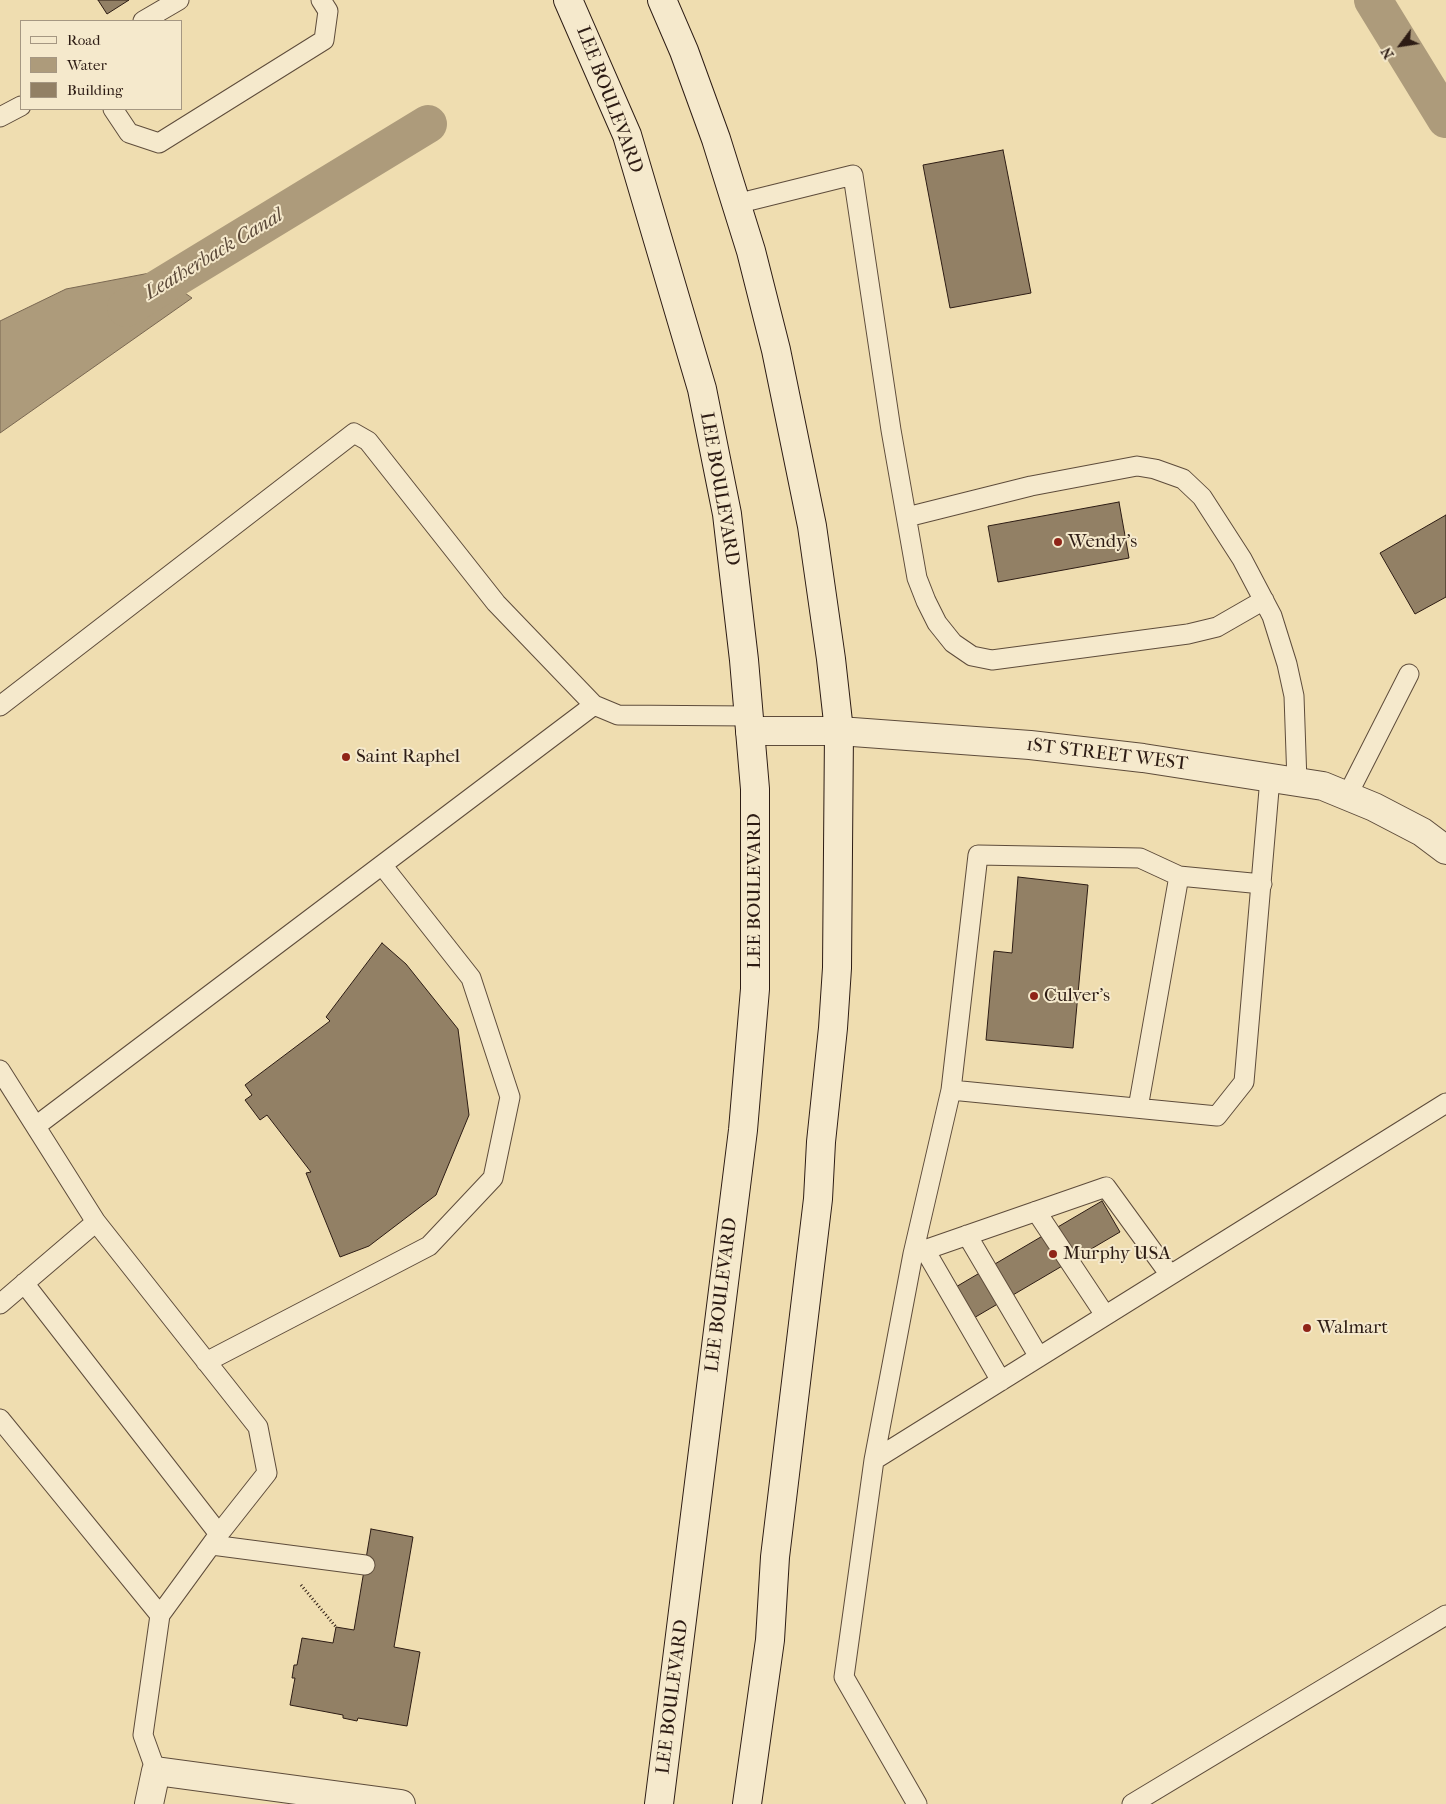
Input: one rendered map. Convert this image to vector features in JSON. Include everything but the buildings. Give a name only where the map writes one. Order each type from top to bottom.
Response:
[{"type":"main road","name":"LEE BOULEVARD","points":[[568,0],[626,135],[702,389],[727,514],[750,723],[755,789],[754,998],[743,1130],[659,1804]]},
{"type":"main road","points":[[662,0],[684,51],[716,139],[751,251],[776,350],[810,516],[831,659],[838,731],[837,968],[833,1028],[821,1142],[818,1199],[776,1557],[770,1640],[747,1804]]},
{"type":"main road","name":"1ST STREET WEST","points":[[750,723],[1030,744],[1142,758],[1323,786],[1374,807],[1422,832],[1446,850]]},
{"type":"main road","points":[[150,1804],[156,1771],[401,1804]]},
{"type":"lane","points":[[145,20],[179,0]]},
{"type":"lane","points":[[115,110],[129,133],[159,143],[324,40],[328,11],[321,0]]},
{"type":"lane","points":[[0,117],[20,107]]},
{"type":"lane","points":[[736,204],[853,175],[891,430],[917,578],[937,623],[953,643],[972,656],[992,660],[1188,634],[1217,626],[1264,600]]},
{"type":"lane","points":[[0,706],[354,433],[368,441],[496,603],[594,705],[618,715],[750,723]]},
{"type":"lane","points":[[907,517],[1050,483],[1137,466],[1154,469],[1182,479],[1202,497],[1242,559],[1272,616],[1287,664],[1294,696],[1297,782]]},
{"type":"lane","points":[[1347,796],[1409,674]]},
{"type":"lane","points":[[36,1126],[594,705]]},
{"type":"lane","points":[[951,1090],[1218,1116],[1244,1082],[1270,778]]},
{"type":"lane","points":[[917,1804],[844,1678],[874,1460],[919,1252],[951,1090],[978,855],[1140,858],[1179,876],[1262,884]]},
{"type":"lane","points":[[206,1362],[429,1246],[493,1178],[510,1097],[471,978],[382,866]]},
{"type":"lane","points":[[1138,1108],[1179,876]]},
{"type":"lane","points":[[0,1070],[96,1222],[258,1427],[267,1473],[160,1615],[143,1735],[156,1771]]},
{"type":"lane","points":[[874,1460],[1446,1103]]},
{"type":"lane","points":[[919,1252],[1106,1186],[1170,1275]]},
{"type":"lane","points":[[1036,1211],[1105,1315]]},
{"type":"lane","points":[[0,1304],[96,1222]]},
{"type":"lane","points":[[967,1235],[1040,1357]]},
{"type":"lane","points":[[919,1252],[1001,1381]]},
{"type":"lane","points":[[24,1283],[216,1539],[274,1553],[365,1565]]},
{"type":"lane","points":[[0,1419],[160,1615]]},
{"type":"lane","points":[[1132,1804],[1446,1615]]},
{"type":"path","points":[[274,1553],[336,1627]]},
{"type":"water","points":[[155,272],[192,298],[0,433],[0,321],[66,289]]},
{"type":"waterway","points":[[1373,0],[1446,119]]},
{"type":"waterway","name":"Leatherback Canal","points":[[126,308],[428,124]]},
{"type":"place","name":"Wendy's","points":[[1058,542]]},
{"type":"place","name":"Saint Raphel","points":[[346,757]]},
{"type":"place","name":"Culver's","points":[[1034,996]]},
{"type":"place","name":"Murphy USA","points":[[1053,1254]]},
{"type":"place","name":"Walmart","points":[[1307,1328]]}]
